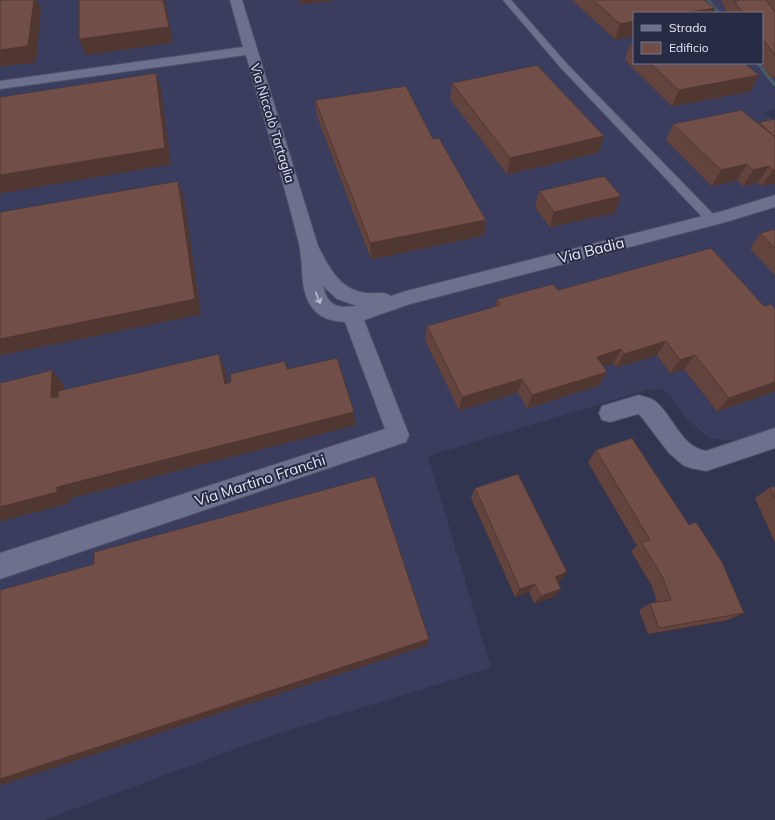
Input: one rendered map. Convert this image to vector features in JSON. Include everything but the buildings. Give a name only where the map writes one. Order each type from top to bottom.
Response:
[{"type":"street","name":"Via Niccolò Tartaglia","points":[[236,0],[309,246],[313,282],[318,300],[325,310],[344,315]]},
{"type":"street","points":[[0,85],[251,50]]},
{"type":"street","name":"Via Badia","points":[[344,315],[375,309],[406,298],[711,220],[775,201]]},
{"type":"street","name":"Via Niccolò Tartaglia","points":[[309,246],[326,279],[344,294]]},
{"type":"street","name":"Via Badia","points":[[344,294],[356,299],[372,301],[406,298]]},
{"type":"street","name":"Via Martino Franchi","points":[[0,566],[398,435],[344,315]]},
{"type":"street","points":[[610,413],[639,404],[648,408],[677,446],[691,458],[706,461],[775,438]]},
{"type":"lane","points":[[507,0],[564,66],[711,220]]},
{"type":"shaded area","points":[[0,0],[775,0],[775,109],[764,112],[775,121],[775,427],[736,440],[710,439],[686,418],[669,394],[661,389],[647,390],[428,456],[491,668],[273,735],[44,820],[0,820]]},
{"type":"waterway","points":[[708,0],[718,12]]},
{"type":"waterway","points":[[759,64],[775,85]]}]
